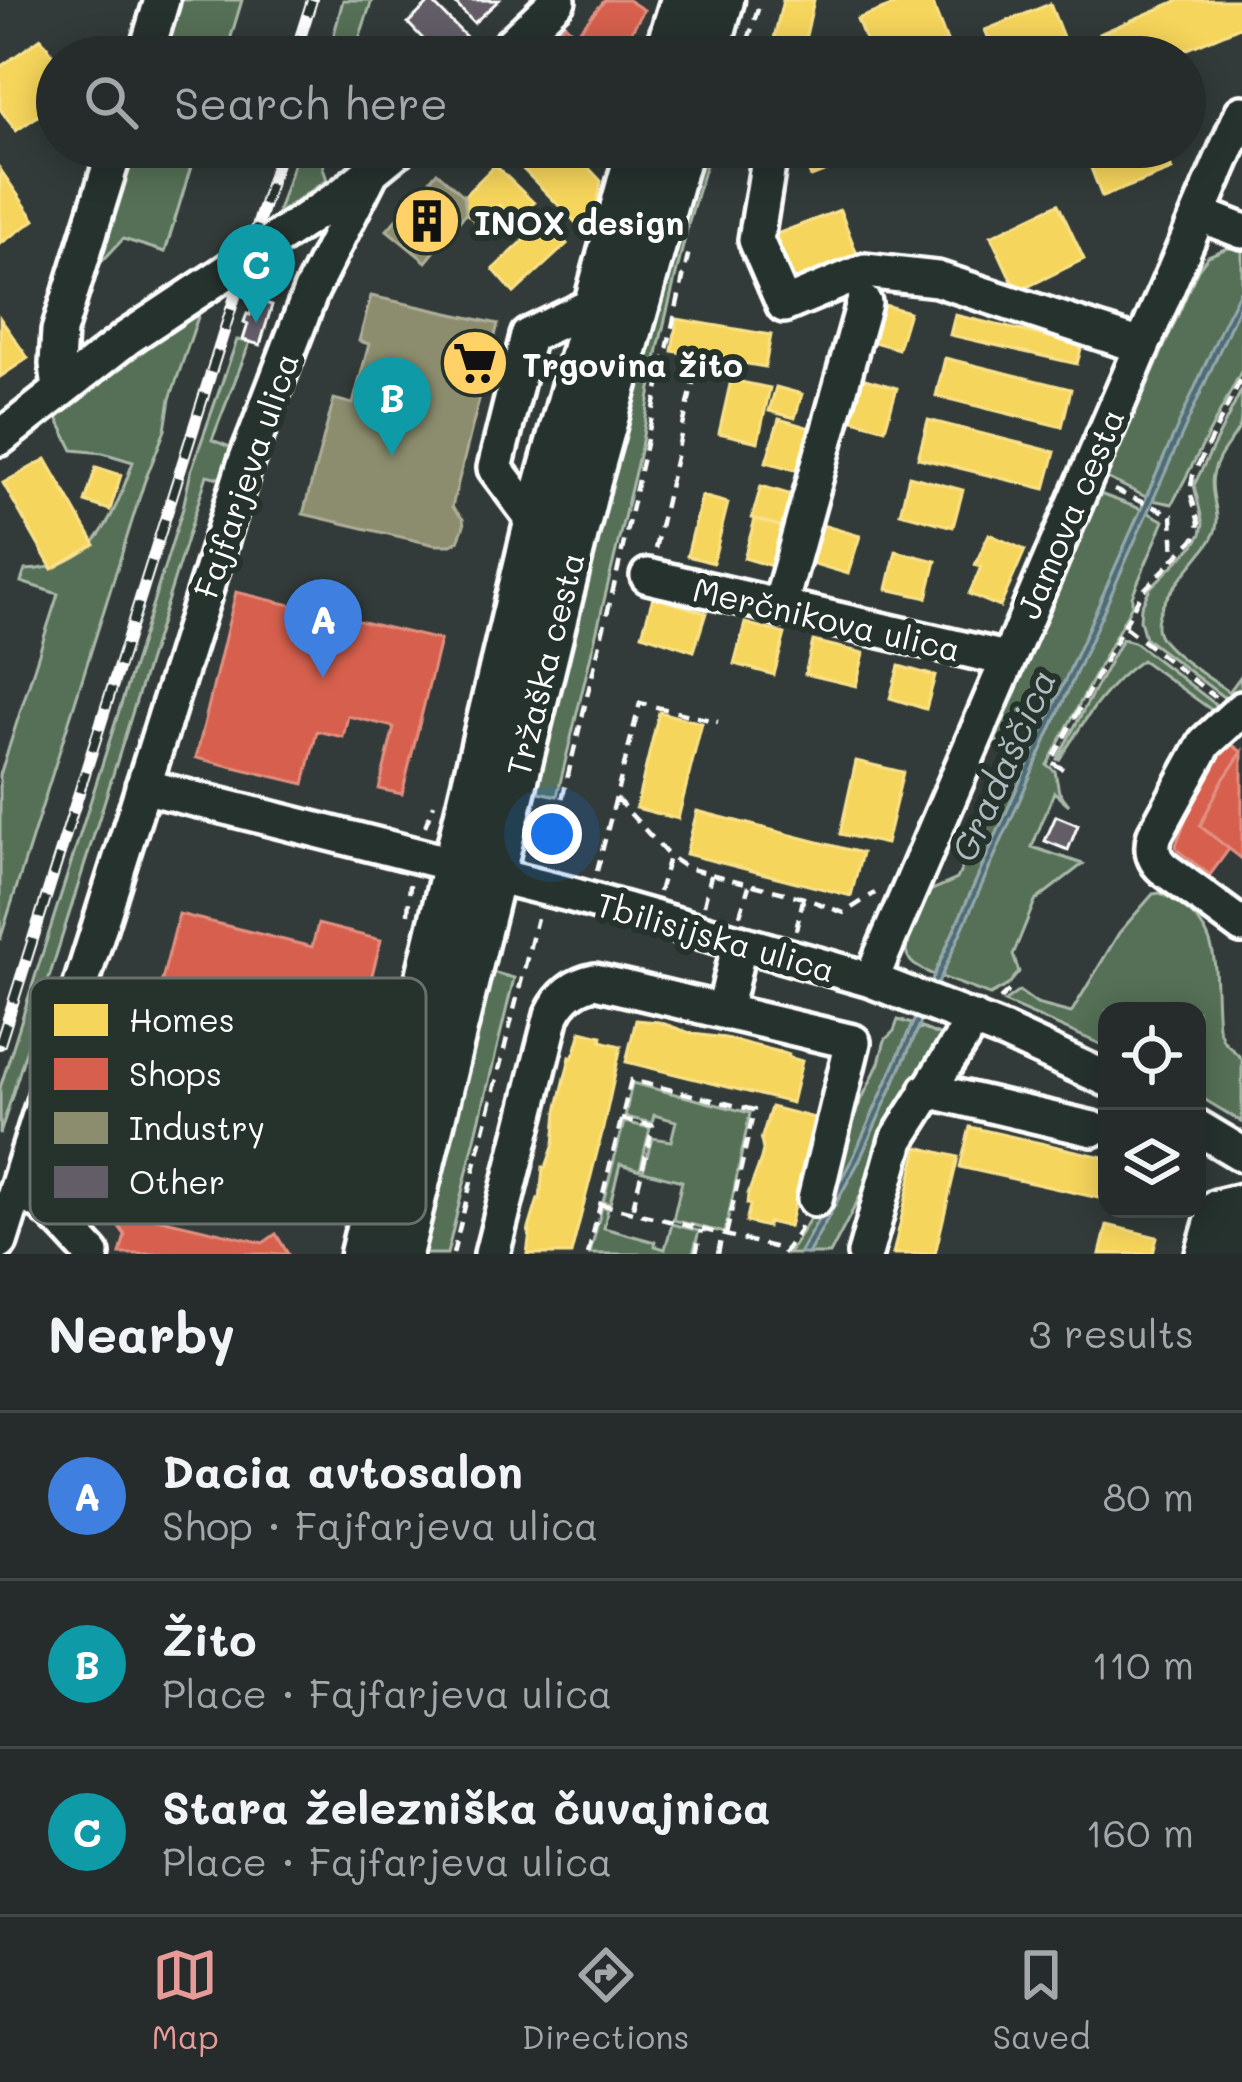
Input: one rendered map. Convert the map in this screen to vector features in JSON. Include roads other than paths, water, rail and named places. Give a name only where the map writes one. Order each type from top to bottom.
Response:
[{"type":"main road","points":[[672,36],[683,0]]},
{"type":"main road","points":[[722,0],[728,36]]},
{"type":"main road","name":"Tržaška cesta","points":[[426,1117],[536,523],[633,168]]},
{"type":"main road","name":"Tržaška cesta","points":[[426,1032],[583,505],[675,168]]},
{"type":"main road","name":"Tržaška cesta","points":[[362,1254],[371,1224]]},
{"type":"main road","name":"Tržaška cesta","points":[[400,1254],[406,1224]]},
{"type":"street","points":[[151,36],[162,0]]},
{"type":"street","points":[[520,36],[558,0]]},
{"type":"street","name":"Jamova cesta","points":[[871,980],[1242,113]]},
{"type":"street","points":[[60,390],[59,332],[110,168]]},
{"type":"street","points":[[0,438],[171,307],[377,168]]},
{"type":"street","points":[[767,168],[756,240],[784,304],[865,271],[937,279],[1141,346]]},
{"type":"street","name":"Fajfarjeva ulica","points":[[83,978],[245,464],[311,291],[370,174]]},
{"type":"street","points":[[1199,214],[1242,231]]},
{"type":"street","points":[[536,523],[495,468],[528,336],[597,303]]},
{"type":"street","points":[[779,609],[864,303]]},
{"type":"street","name":"Merčnikova ulica","points":[[648,576],[1006,659]]},
{"type":"street","points":[[1239,711],[1205,742],[1155,834],[1153,850],[1163,868],[1242,926]]},
{"type":"street","points":[[143,786],[473,869]]},
{"type":"street","name":"Tbilisijska ulica","points":[[473,869],[740,929],[909,994],[972,1010],[1098,1074]]},
{"type":"street","points":[[724,1011],[740,929]]},
{"type":"street","points":[[492,1254],[552,1015],[557,1003],[573,989],[595,980],[853,1042],[815,1199]]},
{"type":"street","points":[[865,1254],[897,1140],[972,1010]]},
{"type":"street","points":[[927,1090],[1093,1129]]},
{"type":"street","points":[[1206,1132],[1242,1154]]},
{"type":"street","name":"Fajfarjeva ulica","points":[[7,1219],[30,1146]]},
{"type":"street","points":[[7,1219],[30,1195]]},
{"type":"street","points":[[1203,1254],[1217,1207],[1242,1205],[1231,1254]]},
{"type":"street","points":[[63,1224],[92,1254]]},
{"type":"water","name":"Gradaščica","points":[[1242,287],[1242,300],[859,1161],[808,1254],[799,1254],[853,1158]]},
{"type":"railway","points":[[301,36],[312,0]]},
{"type":"railway","points":[[0,1044],[275,168]]},
{"type":"place","name":"INOX design","points":[[427,221]]},
{"type":"place","name":"Stara železniška čuvajnica","points":[[256,323]]},
{"type":"place","name":"Trgovina žito","points":[[475,363]]},
{"type":"place","name":"Žito","points":[[392,456]]},
{"type":"place","name":"Dacia avtosalon","points":[[323,678]]}]
